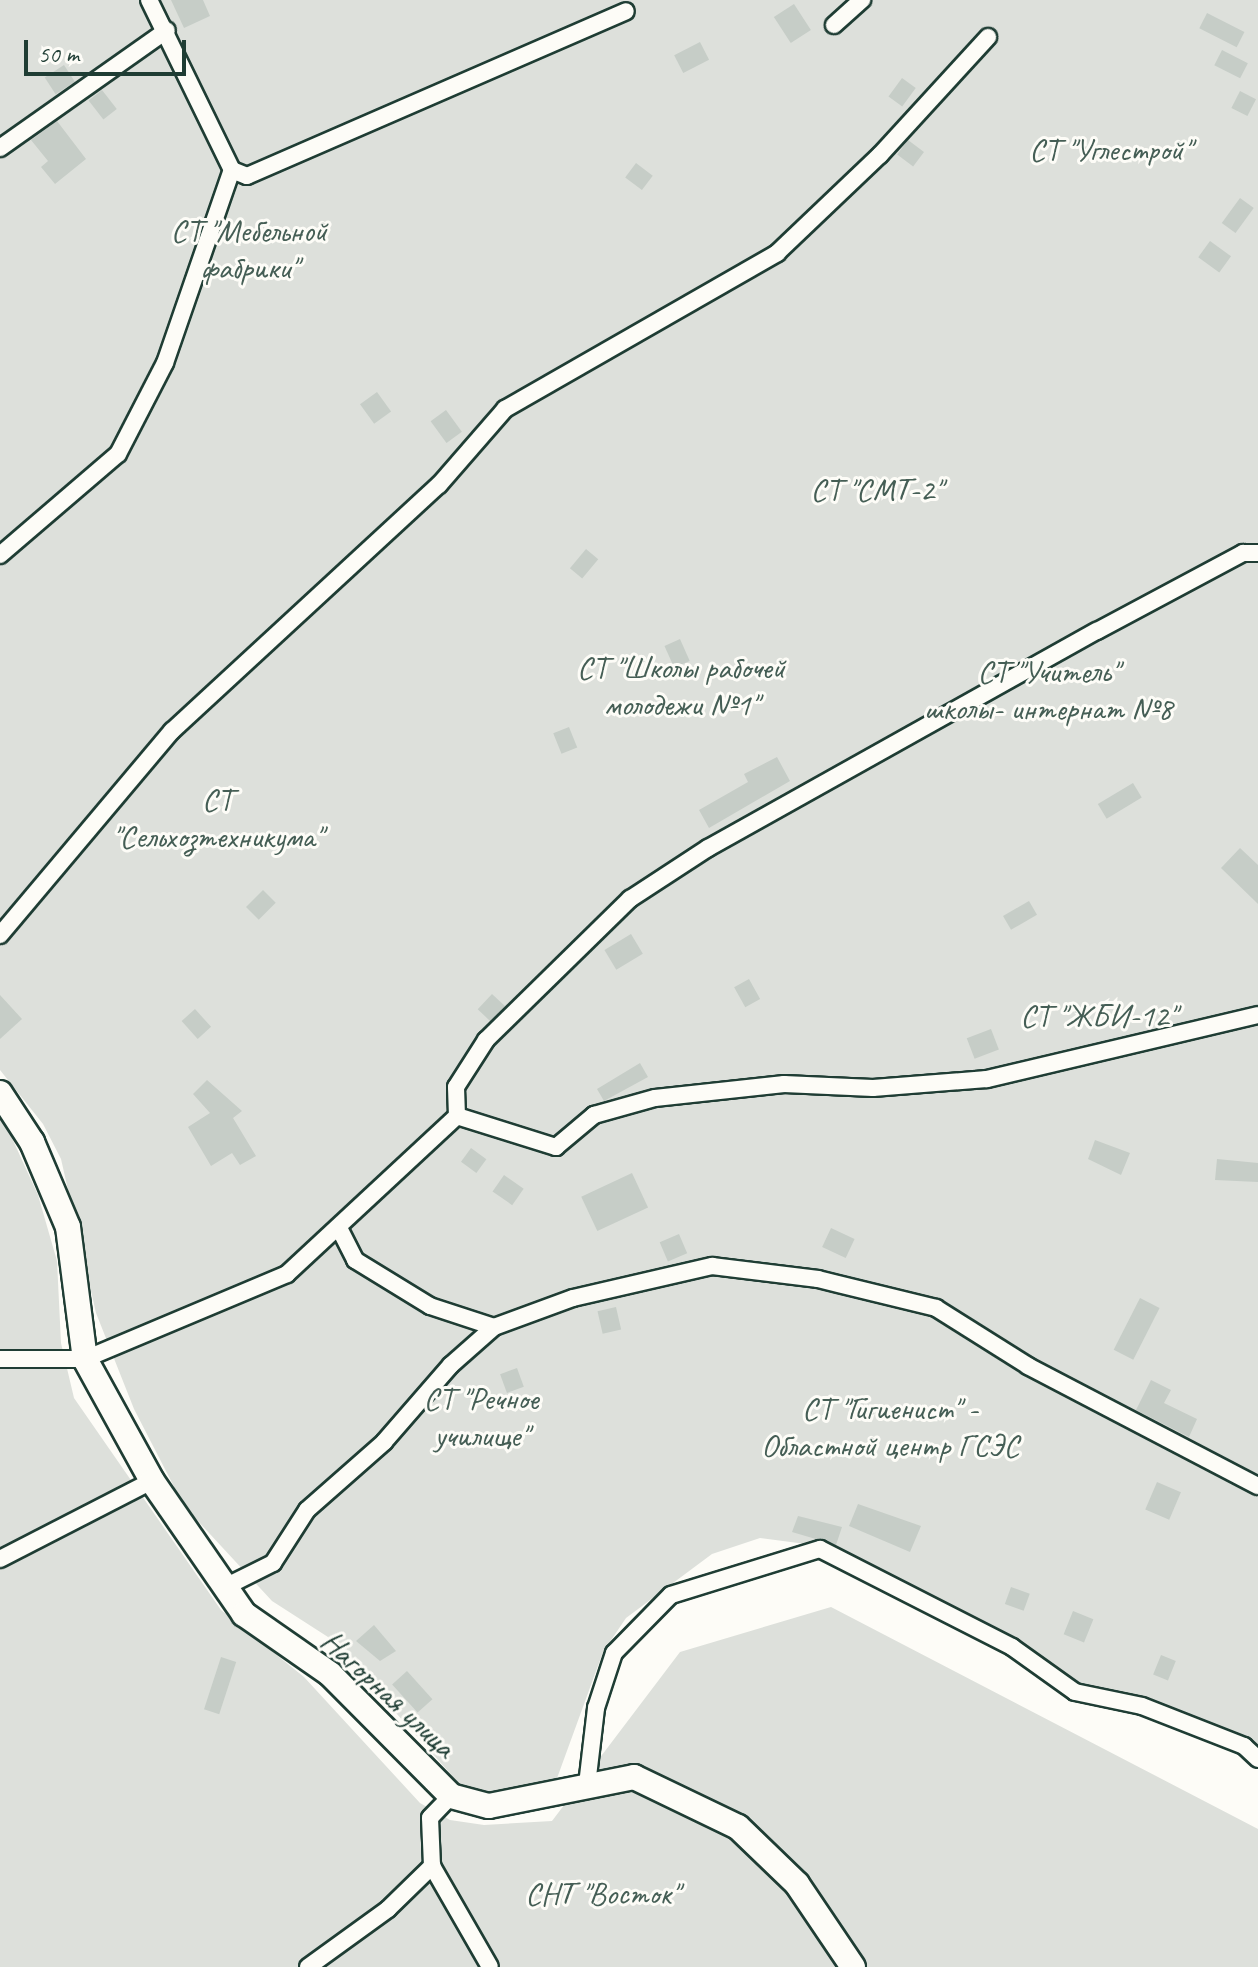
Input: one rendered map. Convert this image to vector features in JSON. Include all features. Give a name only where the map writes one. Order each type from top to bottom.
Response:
[{"type":"street","points":[[149,0],[167,30],[232,170],[247,176],[626,11]]},
{"type":"street","points":[[834,25],[862,0]]},
{"type":"street","points":[[0,148],[167,30]]},
{"type":"street","points":[[0,935],[172,731],[439,485],[505,409],[777,253],[880,155],[988,37]]},
{"type":"street","points":[[0,555],[118,454],[165,363],[232,170]]},
{"type":"street","points":[[457,1116],[456,1087],[486,1040],[630,899],[708,848],[1097,631],[1243,553],[1258,553]]},
{"type":"street","points":[[457,1116],[556,1147],[594,1115],[655,1098],[784,1084],[873,1088],[987,1079],[1258,1015]]},
{"type":"street","name":"Нагорная улица","points":[[0,1093],[32,1142],[68,1227],[85,1359],[152,1481],[244,1614],[330,1674],[451,1796],[489,1806],[634,1777],[738,1827],[797,1884],[853,1967]]},
{"type":"street","points":[[0,1359],[85,1359],[287,1274],[339,1228],[388,1175],[457,1116]]},
{"type":"street","points":[[339,1228],[355,1260],[430,1306],[494,1327]]},
{"type":"street","points":[[225,1587],[273,1563],[307,1510],[384,1442],[451,1365],[494,1327],[573,1298],[712,1266],[818,1279],[936,1308],[1028,1366],[1258,1486]]},
{"type":"street","points":[[0,1559],[152,1481]]},
{"type":"street","points":[[587,1785],[596,1708],[614,1653],[671,1595],[820,1549],[1012,1647],[1075,1692],[1142,1706],[1244,1746],[1258,1759]]},
{"type":"street","points":[[451,1796],[430,1818],[432,1866],[490,1967]]},
{"type":"street","points":[[308,1967],[388,1909],[432,1866]]},
{"type":"green space","points":[[0,0],[1258,0],[1258,1750],[1201,1720],[1089,1690],[946,1613],[882,1569],[821,1546],[760,1538],[712,1554],[626,1618],[603,1652],[556,1781],[510,1792],[465,1790],[328,1637],[272,1601],[184,1506],[134,1409],[96,1313],[61,1159],[43,1124],[0,1070]]},
{"type":"green space","name":"СНТ \"Восток\"","points":[[0,1112],[38,1195],[57,1261],[61,1343],[74,1398],[221,1610],[304,1677],[420,1803],[450,1820],[484,1825],[552,1821],[680,1652],[831,1607],[1258,1829],[1258,1967],[0,1967]]},
{"type":"building","points":[[171,0],[203,0],[210,16],[184,28]]},
{"type":"building","points":[[794,4],[811,30],[791,43],[774,17]]},
{"type":"building","points":[[1207,13],[1244,32],[1237,47],[1199,28]]},
{"type":"building","points":[[700,42],[709,60],[683,73],[674,55]]},
{"type":"building","points":[[1222,50],[1248,63],[1240,78],[1214,65]]},
{"type":"building","points":[[64,65],[75,82],[56,94],[45,78]]},
{"type":"building","points":[[902,78],[916,88],[902,107],[888,97]]},
{"type":"building","points":[[102,90],[117,109],[103,119],[89,100]]},
{"type":"building","points":[[1240,91],[1256,99],[1247,116],[1231,108]]},
{"type":"building","points":[[57,121],[86,159],[55,184],[41,167],[48,161],[31,140]]},
{"type":"building","points":[[908,140],[924,152],[913,166],[897,154]]},
{"type":"building","points":[[636,163],[653,176],[642,190],[625,177]]},
{"type":"building","points":[[1240,198],[1254,208],[1236,233],[1222,223]]},
{"type":"building","points":[[1210,241],[1231,256],[1219,272],[1198,257]]},
{"type":"building","points":[[377,392],[391,411],[374,424],[360,404]]},
{"type":"building","points":[[446,410],[462,432],[446,443],[431,421]]},
{"type":"building","points":[[586,549],[598,559],[582,578],[570,568]]},
{"type":"building","points":[[680,639],[690,661],[674,668],[664,646]]},
{"type":"building","points":[[569,727],[577,747],[561,754],[553,733]]},
{"type":"building","points":[[777,757],[790,781],[709,828],[699,810],[748,782],[744,774]]},
{"type":"building","points":[[1133,783],[1142,798],[1107,819],[1098,804]]},
{"type":"building","points":[[1240,848],[1258,865],[1258,904],[1221,868]]},
{"type":"building","points":[[263,890],[276,903],[259,920],[246,907]]},
{"type":"building","points":[[1029,901],[1037,915],[1011,930],[1003,916]]},
{"type":"building","points":[[631,934],[643,954],[616,970],[604,950]]},
{"type":"building","points":[[749,979],[760,999],[745,1007],[734,987]]},
{"type":"building","points":[[492,994],[505,1006],[491,1022],[478,1009]]},
{"type":"building","points":[[0,995],[22,1019],[0,1039]]},
{"type":"building","points":[[195,1009],[211,1027],[198,1039],[182,1021]]},
{"type":"building","points":[[991,1029],[999,1050],[975,1059],[967,1038]]},
{"type":"building","points":[[640,1063],[648,1077],[604,1101],[597,1089]]},
{"type":"building","points":[[207,1080],[242,1111],[233,1118],[256,1156],[240,1165],[232,1153],[211,1166],[188,1127],[210,1113],[193,1094]]},
{"type":"building","points":[[1095,1140],[1130,1153],[1121,1175],[1088,1159]]},
{"type":"building","points":[[471,1148],[486,1159],[476,1173],[461,1162]]},
{"type":"building","points":[[1217,1159],[1258,1163],[1258,1182],[1215,1180]]},
{"type":"building","points":[[632,1173],[648,1207],[597,1231],[581,1197]]},
{"type":"building","points":[[504,1175],[524,1189],[512,1205],[493,1191]]},
{"type":"building","points":[[831,1228],[855,1239],[846,1258],[822,1247]]},
{"type":"building","points":[[679,1234],[687,1253],[668,1262],[660,1242]]},
{"type":"building","points":[[1140,1298],[1160,1308],[1133,1360],[1114,1350]]},
{"type":"building","points":[[616,1307],[621,1329],[603,1334],[597,1311]]},
{"type":"building","points":[[517,1368],[524,1387],[507,1393],[500,1374]]},
{"type":"building","points":[[1151,1380],[1171,1390],[1164,1403],[1197,1419],[1189,1437],[1136,1410]]},
{"type":"building","points":[[1157,1482],[1181,1492],[1169,1520],[1145,1510]]},
{"type":"building","points":[[858,1504],[921,1526],[910,1552],[849,1526]]},
{"type":"building","points":[[798,1516],[842,1527],[836,1545],[792,1532]]},
{"type":"building","points":[[1011,1587],[1030,1594],[1024,1611],[1005,1604]]},
{"type":"building","points":[[1073,1611],[1093,1619],[1084,1642],[1064,1634]]},
{"type":"building","points":[[374,1625],[396,1651],[380,1661],[356,1641]]},
{"type":"building","points":[[1161,1655],[1176,1661],[1168,1680],[1153,1674]]},
{"type":"building","points":[[221,1657],[236,1662],[219,1714],[204,1709]]},
{"type":"building","points":[[407,1671],[432,1699],[418,1713],[392,1684]]},
{"type":"park label","name":"СТ \"Углестрой\"","points":[[1110,150]]},
{"type":"park label","name":"СТ \"Мебельной фабрики\"","points":[[249,250]]},
{"type":"park label","name":"СТ \"СМТ-2\"","points":[[876,490]]},
{"type":"park label","name":"СТ \"Школы рабочей молодежи №1\"","points":[[681,688]]},
{"type":"park label","name":"СТ \"Учитель\" школы- интернат №8","points":[[1048,692]]},
{"type":"park label","name":"СТ \"Сельхозтехникума\"","points":[[217,820]]},
{"type":"park label","name":"СТ \"ЖБИ-12\"","points":[[1098,1016]]},
{"type":"park label","name":"СТ \"Речное училище\"","points":[[481,1418]]},
{"type":"park label","name":"СТ \"Гигиенист\" - Областной центр ГСЭС","points":[[890,1428]]}]
